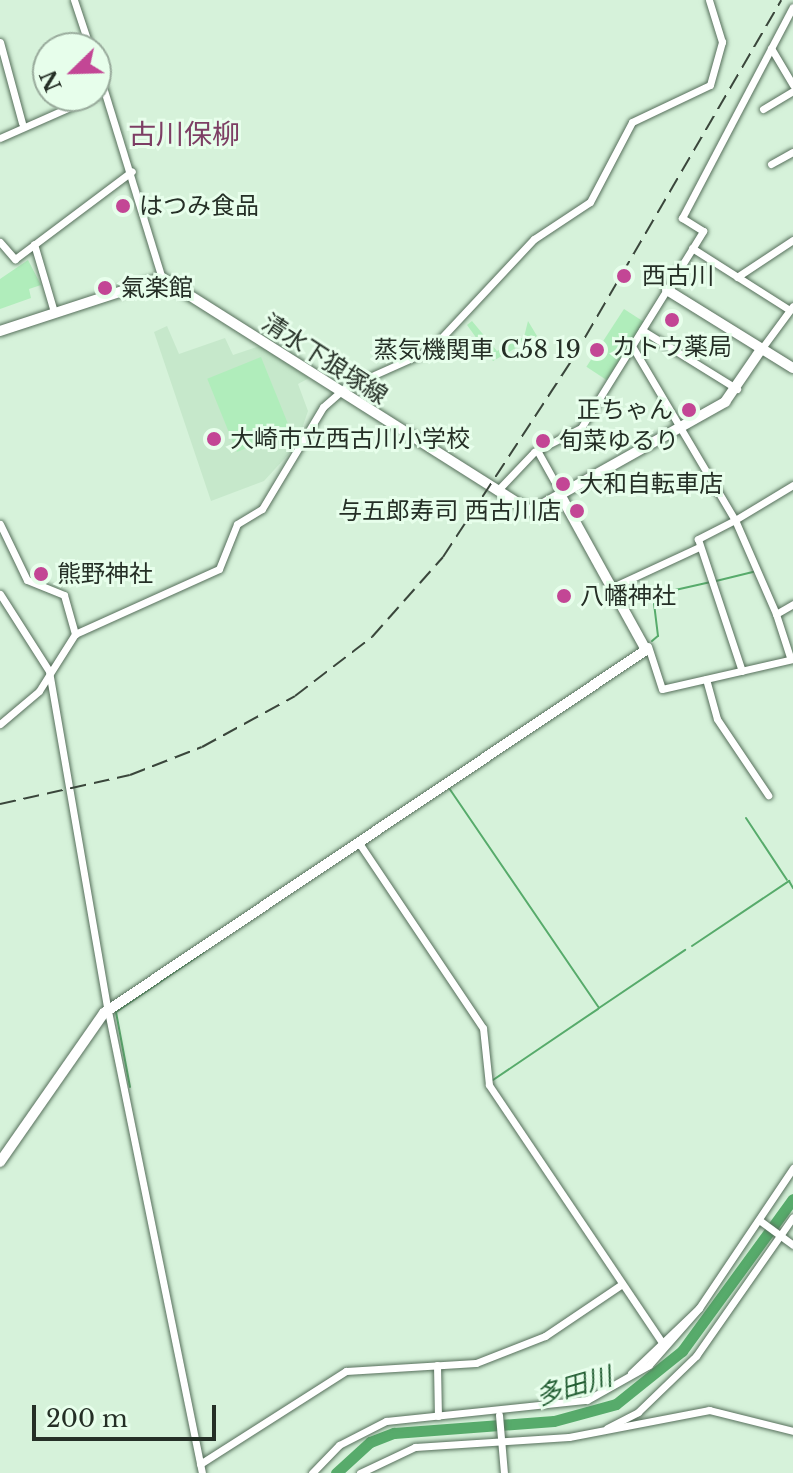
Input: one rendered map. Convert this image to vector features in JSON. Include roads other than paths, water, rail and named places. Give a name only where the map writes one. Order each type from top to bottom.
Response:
[{"type":"main road","name":"清水下狼塚線","points":[[162,278],[496,492],[531,511],[562,498],[681,428],[737,389],[762,348]]},
{"type":"main road","points":[[0,331],[162,278]]},
{"type":"main road","points":[[667,290],[793,368]]},
{"type":"main road","points":[[0,1162],[108,1011],[648,646],[562,498]]},
{"type":"street","points":[[74,0],[85,32]]},
{"type":"street","points":[[0,724],[39,691],[75,634],[219,569],[237,524],[262,509],[318,412],[339,392],[430,350],[534,239],[590,202],[632,122],[710,85],[722,31],[709,0]]},
{"type":"street","points":[[496,492],[538,452],[577,432],[667,290],[703,231],[682,218],[793,7]]},
{"type":"street","points":[[0,42],[22,123]]},
{"type":"street","points":[[763,109],[793,88],[771,48]]},
{"type":"street","points":[[112,111],[162,278]]},
{"type":"street","points":[[0,138],[22,123],[52,112]]},
{"type":"street","points":[[771,164],[793,152]]},
{"type":"street","points":[[0,242],[15,259],[132,171]]},
{"type":"street","points":[[737,277],[793,240]]},
{"type":"street","points":[[34,244],[54,312]]},
{"type":"street","points":[[692,248],[790,311],[762,348]]},
{"type":"street","points":[[642,330],[737,389]]},
{"type":"street","points":[[632,346],[735,520],[792,658],[660,688],[648,646]]},
{"type":"street","points":[[538,452],[562,498]]},
{"type":"street","points":[[742,671],[698,539],[793,485]]},
{"type":"street","points":[[0,524],[27,580],[64,595],[75,634]]},
{"type":"street","points":[[615,586],[699,547]]},
{"type":"street","points":[[0,594],[49,671],[108,1011],[201,1469],[346,1371],[476,1363],[545,1336],[622,1284]]},
{"type":"street","points":[[776,614],[793,604]]},
{"type":"street","points":[[706,679],[717,719],[768,795]]},
{"type":"street","points":[[359,843],[483,1028],[489,1085],[661,1341]]},
{"type":"street","points":[[312,1473],[329,1452],[373,1425],[438,1416],[499,1417],[567,1407],[621,1383],[663,1354],[760,1221],[793,1168]]},
{"type":"street","points":[[597,1432],[638,1412],[696,1356],[793,1217]]},
{"type":"street","points":[[760,1221],[793,1245]]},
{"type":"street","points":[[621,1383],[661,1341],[699,1308]]},
{"type":"street","points":[[437,1365],[438,1416]]},
{"type":"street","points":[[360,1473],[406,1448],[597,1432],[709,1410],[793,1431]]},
{"type":"street","points":[[499,1417],[504,1473]]},
{"type":"waterway","points":[[716,581],[757,571]]},
{"type":"waterway","points":[[652,641],[658,636],[653,595],[710,582]]},
{"type":"waterway","points":[[449,788],[599,1008],[685,950]]},
{"type":"waterway","points":[[746,818],[787,880]]},
{"type":"waterway","points":[[692,946],[789,881],[793,888]]},
{"type":"waterway","points":[[130,1087],[116,1012],[204,952]]},
{"type":"waterway","points":[[493,1080],[598,1009]]},
{"type":"waterway","name":"多田川","points":[[336,1473],[370,1442],[394,1433],[554,1421],[616,1404],[682,1351],[793,1199]]},
{"type":"railway","points":[[0,804],[130,775],[202,747],[295,696],[372,637],[443,557],[573,358],[781,0]]},
{"type":"place","name":"はつみ食品","points":[[123,206]]},
{"type":"place","name":"西古川","points":[[624,276]]},
{"type":"place","name":"氣楽館","points":[[105,288]]},
{"type":"place","name":"カトウ薬局","points":[[672,320]]},
{"type":"place","name":"蒸気機関車 C58 19","points":[[597,350]]},
{"type":"place","name":"正ちゃん","points":[[689,410]]},
{"type":"place","name":"大崎市立西古川小学校","points":[[214,439]]},
{"type":"place","name":"旬菜ゆるり","points":[[543,441]]},
{"type":"place","name":"大和自転車店","points":[[563,484]]},
{"type":"place","name":"与五郎寿司 西古川店","points":[[577,511]]},
{"type":"place","name":"熊野神社","points":[[41,574]]},
{"type":"place","name":"八幡神社","points":[[564,596]]},
{"type":"district","name":"古川保柳","points":[[184,135]]}]
